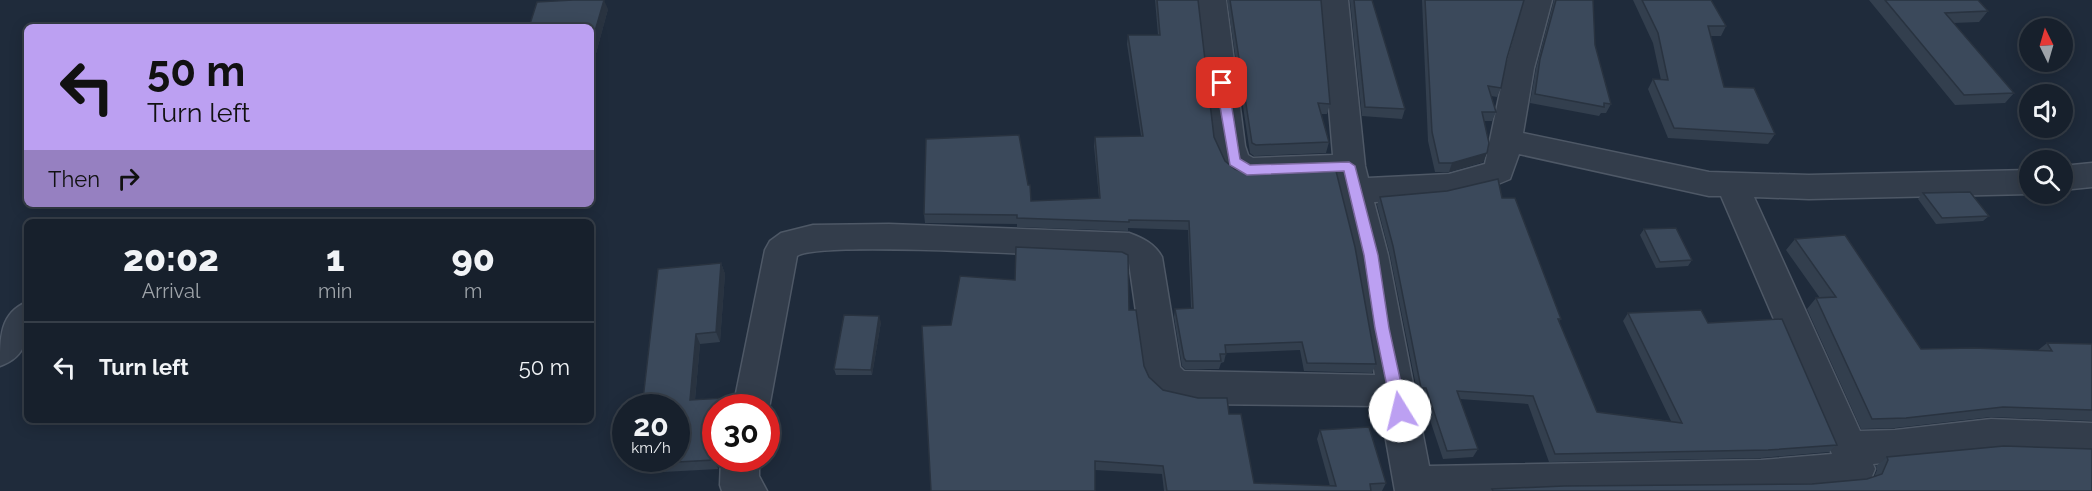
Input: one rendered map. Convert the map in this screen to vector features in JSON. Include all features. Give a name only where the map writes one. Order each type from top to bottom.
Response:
[{"type":"street","points":[[1212,0],[1234,161],[1247,170],[1352,179],[1463,183],[1485,179],[1499,171],[1508,141],[1511,111],[1527,36],[1538,0]]},
{"type":"street","points":[[1334,0],[1352,179],[1371,255],[1382,328],[1397,391],[1413,487],[1761,477],[1856,469],[1894,447],[1991,436],[2092,440]]},
{"type":"street","points":[[1508,141],[1709,183],[1809,187],[2019,182]]},
{"type":"street","points":[[2073,177],[2092,175]]},
{"type":"street","points":[[1732,184],[1856,469]]},
{"type":"street","points":[[754,394],[782,250],[793,242],[824,238],[889,237],[1130,246],[1145,257],[1163,374],[1175,385],[1197,388],[1397,391]]},
{"type":"street","points":[[0,351],[24,320]]},
{"type":"street","points":[[739,472],[738,485],[748,491]]},
{"type":"building","points":[[604,0],[594,35],[594,24],[530,24],[537,2]]},
{"type":"building","points":[[1157,0],[1198,0],[1214,137],[1225,161],[1235,169],[1249,174],[1336,171],[1355,247],[1376,364],[1307,363],[1302,342],[1225,345],[1226,354],[1220,354],[1221,361],[1186,361],[1175,309],[1193,308],[1189,221],[1129,220],[1129,222],[1017,218],[1017,215],[924,214],[926,139],[1019,135],[1028,185],[1030,185],[1031,201],[1100,198],[1095,137],[1143,136],[1128,35],[1160,35]]},
{"type":"building","points":[[1230,0],[1321,0],[1330,104],[1318,103],[1329,142],[1256,145],[1252,143]]},
{"type":"building","points":[[1354,0],[1372,0],[1405,109],[1365,107]]},
{"type":"building","points":[[1425,0],[1524,0],[1501,88],[1488,86],[1496,112],[1482,112],[1489,143],[1487,153],[1452,163],[1439,163],[1432,132]]},
{"type":"building","points":[[1556,0],[1593,0],[1595,45],[1611,104],[1604,103],[1604,107],[1535,94],[1540,59]]},
{"type":"building","points":[[1642,0],[1711,0],[1726,26],[1708,26],[1724,87],[1754,88],[1775,134],[1674,128],[1653,79],[1668,80],[1658,33]]},
{"type":"building","points":[[1885,0],[1978,0],[1988,11],[1945,13],[2014,93],[1964,95]]},
{"type":"building","points":[[1498,179],[1502,198],[1515,198],[1561,319],[1558,319],[1597,412],[1682,423],[1628,313],[1701,310],[1708,323],[1782,319],[1837,445],[1768,450],[1555,454],[1533,396],[1457,391],[1478,449],[1447,451],[1426,388],[1421,388],[1393,246],[1380,197],[1447,191]]},
{"type":"building","points":[[1970,192],[1989,216],[1942,218],[1923,193]]},
{"type":"building","points":[[1676,228],[1692,260],[1660,262],[1644,229]]},
{"type":"building","points":[[1845,235],[1921,349],[1974,348],[2052,351],[2047,343],[2092,344],[2092,410],[2003,407],[1906,418],[1872,419],[1816,298],[1836,297],[1795,239]]},
{"type":"building","points":[[1016,247],[1122,252],[1128,255],[1129,310],[1136,310],[1144,366],[1149,377],[1163,390],[1198,398],[1227,398],[1229,414],[1241,414],[1254,483],[1336,486],[1320,430],[1369,427],[1386,483],[1370,484],[1371,491],[1167,491],[1163,466],[1095,461],[1095,491],[931,491],[922,326],[951,325],[960,276],[1015,280]]},
{"type":"building","points":[[721,263],[716,332],[696,334],[690,400],[690,394],[644,394],[658,269]]},
{"type":"building","points":[[844,315],[879,316],[871,370],[834,369]]},
{"type":"building","points":[[702,399],[702,461],[690,461],[690,400]]},
{"type":"building","points":[[2004,446],[2092,449],[2092,491],[1493,491],[1492,489],[1564,486],[1812,484],[1867,479],[1882,474],[1888,460],[1887,457]]},
{"type":"route","points":[[1222,83],[1234,161],[1247,170],[1349,166],[1371,255],[1382,328],[1400,411]]}]
